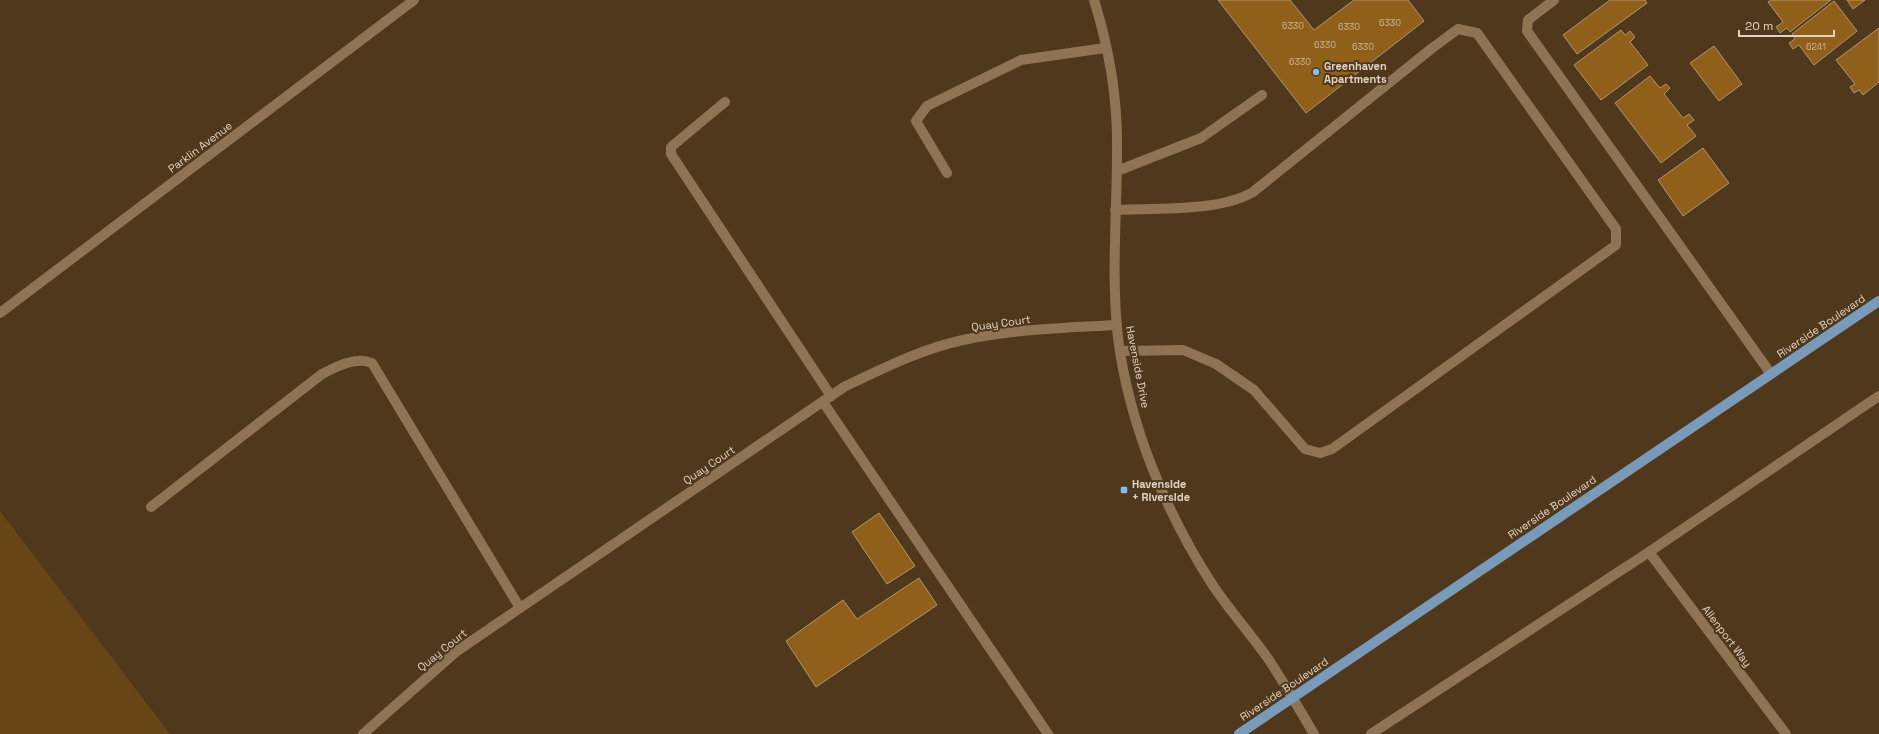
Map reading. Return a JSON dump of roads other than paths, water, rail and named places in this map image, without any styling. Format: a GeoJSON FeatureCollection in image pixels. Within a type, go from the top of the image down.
{"type":"FeatureCollection","features":[{"type":"Feature","properties":{"kind":"main road","name":"Riverside Boulevard"},"geometry":{"type":"LineString","coordinates":[[1239,734],[1879,301]]}},
{"type":"Feature","properties":{"kind":"street","name":"Parklin Avenue"},"geometry":{"type":"LineString","coordinates":[[0,313],[414,0]]}},
{"type":"Feature","properties":{"kind":"street","name":"Havenside Drive"},"geometry":{"type":"LineString","coordinates":[[1094,0],[1113,82],[1117,150],[1113,259],[1117,325],[1133,410],[1152,468],[1176,523],[1212,584],[1268,660],[1314,734]]}},
{"type":"Feature","properties":{"kind":"street"},"geometry":{"type":"LineString","coordinates":[[1554,0],[1528,20],[1527,31],[1771,374]]}},
{"type":"Feature","properties":{"kind":"street"},"geometry":{"type":"LineString","coordinates":[[1115,210],[1210,206],[1241,200],[1458,28],[1477,33],[1616,230],[1616,245],[1332,449],[1320,453],[1305,449],[1254,390],[1216,364],[1183,350],[1121,351]]}},
{"type":"Feature","properties":{"kind":"street"},"geometry":{"type":"LineString","coordinates":[[947,173],[916,121],[927,106],[1021,60],[1106,48]]}},
{"type":"Feature","properties":{"kind":"street"},"geometry":{"type":"LineString","coordinates":[[1117,171],[1201,138],[1262,95]]}},
{"type":"Feature","properties":{"kind":"street"},"geometry":{"type":"LineString","coordinates":[[725,102],[671,147],[671,154],[827,399],[1048,734]]}},
{"type":"Feature","properties":{"kind":"street","name":"Quay Court"},"geometry":{"type":"LineString","coordinates":[[363,734],[457,651],[844,387],[901,360],[961,340],[1016,331],[1117,325]]}},
{"type":"Feature","properties":{"kind":"street"},"geometry":{"type":"LineString","coordinates":[[151,506],[322,374],[348,363],[367,361],[372,363],[520,608]]}},
{"type":"Feature","properties":{"kind":"street"},"geometry":{"type":"LineString","coordinates":[[1371,734],[1649,552],[1879,396]]}},
{"type":"Feature","properties":{"kind":"street","name":"Allenport Way"},"geometry":{"type":"LineString","coordinates":[[1649,552],[1786,734]]}},
{"type":"Feature","properties":{"kind":"place","name":"Greenhaven Apartments"},"geometry":{"type":"Point","coordinates":[1316,72]}},
{"type":"Feature","properties":{"kind":"place","name":"Havenside + Riverside"},"geometry":{"type":"Point","coordinates":[1124,490]}}]}
